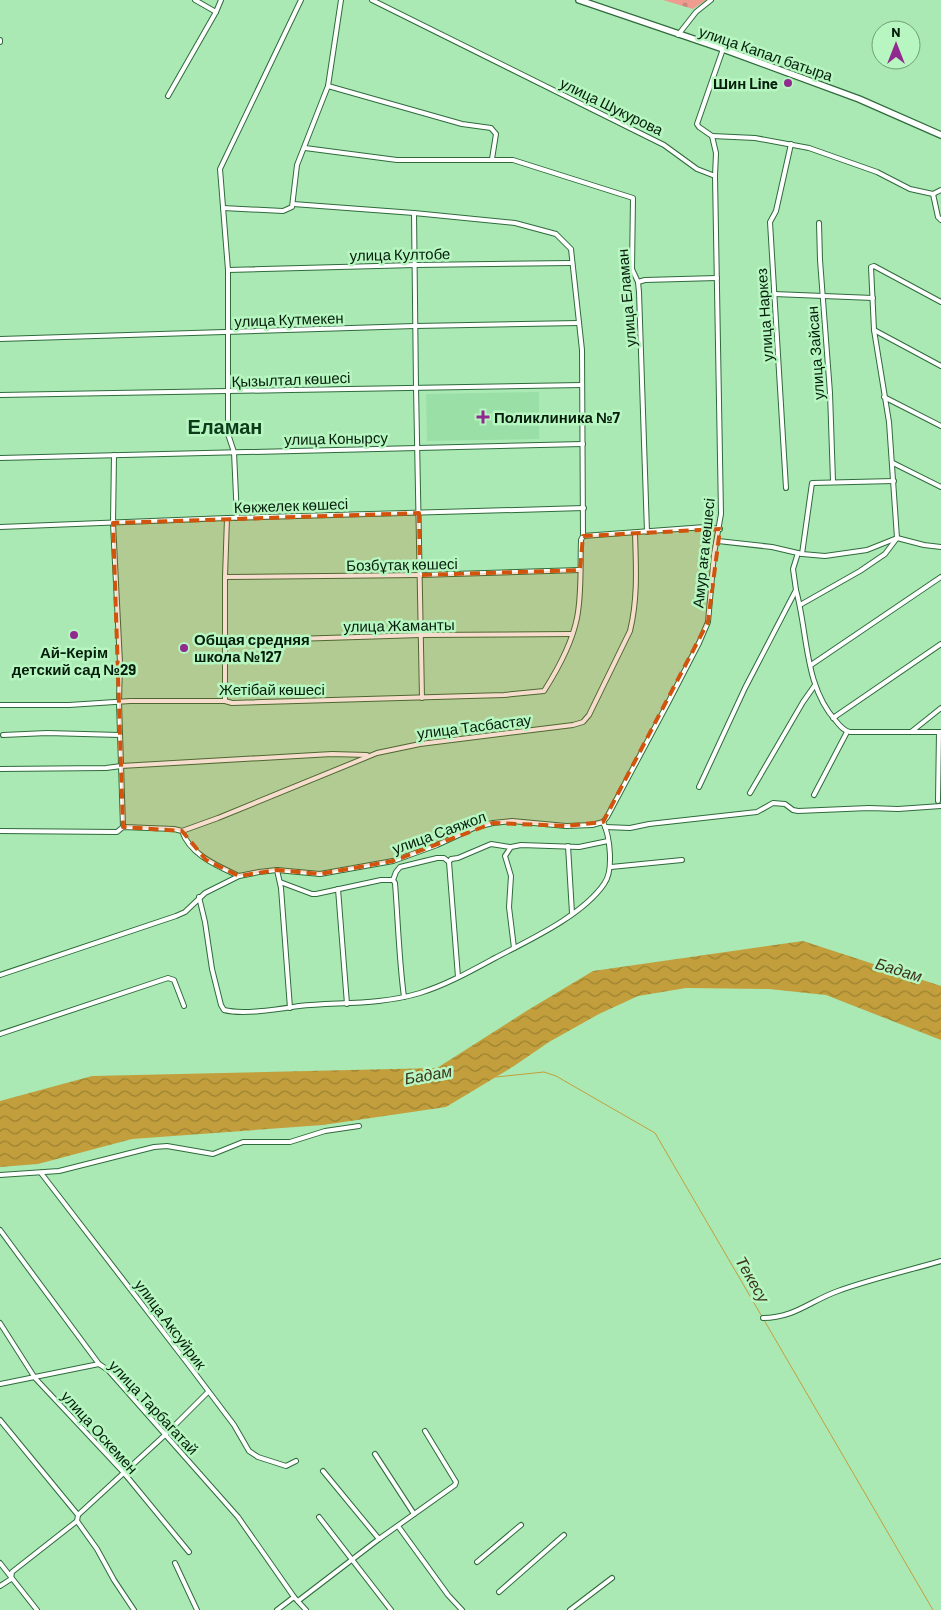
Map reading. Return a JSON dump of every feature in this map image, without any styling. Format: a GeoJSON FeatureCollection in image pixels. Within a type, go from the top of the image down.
{"type":"FeatureCollection","features":[{"type":"Feature","properties":{"kind":"main road","name":"улица Капал батыра"},"geometry":{"type":"LineString","coordinates":[[579,0],[859,99],[941,135]]}},
{"type":"Feature","properties":{"kind":"street"},"geometry":{"type":"LineString","coordinates":[[195,0],[216,12]]}},
{"type":"Feature","properties":{"kind":"street"},"geometry":{"type":"LineString","coordinates":[[168,96],[221,0]]}},
{"type":"Feature","properties":{"kind":"street"},"geometry":{"type":"LineString","coordinates":[[237,518],[234,452],[228,434],[228,270],[220,173],[221,165],[301,0]]}},
{"type":"Feature","properties":{"kind":"street"},"geometry":{"type":"LineString","coordinates":[[223,208],[283,211],[291,208],[297,165],[328,86],[341,0]]}},
{"type":"Feature","properties":{"kind":"street","name":"улица Шукурова"},"geometry":{"type":"LineString","coordinates":[[372,0],[664,145],[697,169],[714,176]]}},
{"type":"Feature","properties":{"kind":"street"},"geometry":{"type":"LineString","coordinates":[[678,35],[696,12],[711,0]]}},
{"type":"Feature","properties":{"kind":"street"},"geometry":{"type":"LineString","coordinates":[[723,50],[698,122],[699,127],[712,136],[756,138],[809,148],[877,172],[910,189],[933,194],[941,190]]}},
{"type":"Feature","properties":{"kind":"street"},"geometry":{"type":"LineString","coordinates":[[328,86],[462,124],[491,128],[496,134],[492,160]]}},
{"type":"Feature","properties":{"kind":"street"},"geometry":{"type":"LineString","coordinates":[[712,136],[716,153],[714,176]]}},
{"type":"Feature","properties":{"kind":"street","name":"улица Наркез"},"geometry":{"type":"LineString","coordinates":[[786,488],[770,222],[776,211],[791,144]]}},
{"type":"Feature","properties":{"kind":"street","name":"улица Еламан"},"geometry":{"type":"LineString","coordinates":[[305,148],[396,160],[513,160],[633,198],[632,268],[638,282],[641,326],[647,532]]}},
{"type":"Feature","properties":{"kind":"street","name":"Амур аға көшесі"},"geometry":{"type":"LineString","coordinates":[[603,822],[674,693],[708,622],[714,554],[718,541],[721,514],[714,176]]}},
{"type":"Feature","properties":{"kind":"street"},"geometry":{"type":"LineString","coordinates":[[933,194],[940,216]]}},
{"type":"Feature","properties":{"kind":"street"},"geometry":{"type":"LineString","coordinates":[[293,204],[515,223],[556,234],[571,249],[582,350],[584,508],[577,617],[572,634]]}},
{"type":"Feature","properties":{"kind":"street"},"geometry":{"type":"LineString","coordinates":[[414,213],[422,698]]}},
{"type":"Feature","properties":{"kind":"street","name":"улица Зайсан"},"geometry":{"type":"LineString","coordinates":[[819,223],[834,482]]}},
{"type":"Feature","properties":{"kind":"street","name":"улица Култобе"},"geometry":{"type":"LineString","coordinates":[[228,270],[572,263]]}},
{"type":"Feature","properties":{"kind":"street"},"geometry":{"type":"LineString","coordinates":[[800,605],[860,571],[885,554],[897,538],[893,463],[874,330],[872,266],[941,302]]}},
{"type":"Feature","properties":{"kind":"street"},"geometry":{"type":"LineString","coordinates":[[638,282],[645,280],[717,278]]}},
{"type":"Feature","properties":{"kind":"street"},"geometry":{"type":"LineString","coordinates":[[774,294],[873,298]]}},
{"type":"Feature","properties":{"kind":"street","name":"улица Кутмекен"},"geometry":{"type":"LineString","coordinates":[[0,339],[415,326],[579,323]]}},
{"type":"Feature","properties":{"kind":"street"},"geometry":{"type":"LineString","coordinates":[[874,330],[941,366]]}},
{"type":"Feature","properties":{"kind":"street","name":"Қызылтал көшесі"},"geometry":{"type":"LineString","coordinates":[[0,395],[582,385]]}},
{"type":"Feature","properties":{"kind":"street"},"geometry":{"type":"LineString","coordinates":[[884,397],[941,426]]}},
{"type":"Feature","properties":{"kind":"street","name":"улица Конырсу"},"geometry":{"type":"LineString","coordinates":[[0,458],[583,444]]}},
{"type":"Feature","properties":{"kind":"street"},"geometry":{"type":"LineString","coordinates":[[114,455],[114,523],[120,663],[119,702],[123,827]]}},
{"type":"Feature","properties":{"kind":"street"},"geometry":{"type":"LineString","coordinates":[[893,463],[941,487]]}},
{"type":"Feature","properties":{"kind":"street"},"geometry":{"type":"LineString","coordinates":[[894,481],[814,482],[811,484],[800,553],[793,569],[818,695],[833,718],[847,732],[940,732],[938,801]]}},
{"type":"Feature","properties":{"kind":"street","name":"Көкжелек көшесі"},"geometry":{"type":"LineString","coordinates":[[0,527],[227,518],[584,508]]}},
{"type":"Feature","properties":{"kind":"street"},"geometry":{"type":"LineString","coordinates":[[226,701],[225,577],[227,518]]}},
{"type":"Feature","properties":{"kind":"street"},"geometry":{"type":"LineString","coordinates":[[583,536],[705,527],[720,529]]}},
{"type":"Feature","properties":{"kind":"street","name":"улица Тасбастау"},"geometry":{"type":"LineString","coordinates":[[0,831],[117,832],[123,827],[182,831],[370,756],[420,744],[573,725],[583,722],[589,715],[630,631],[634,616],[636,586],[635,533]]}},
{"type":"Feature","properties":{"kind":"street"},"geometry":{"type":"LineString","coordinates":[[718,541],[772,547],[825,556],[868,550],[897,538],[941,546]]}},
{"type":"Feature","properties":{"kind":"street","name":"Бозбұтақ көшесі"},"geometry":{"type":"LineString","coordinates":[[225,577],[420,575],[580,570]]}},
{"type":"Feature","properties":{"kind":"street"},"geometry":{"type":"LineString","coordinates":[[811,666],[941,577]]}},
{"type":"Feature","properties":{"kind":"street"},"geometry":{"type":"LineString","coordinates":[[699,787],[745,688],[796,590]]}},
{"type":"Feature","properties":{"kind":"street","name":"улица Жаманты"},"geometry":{"type":"LineString","coordinates":[[226,641],[421,635],[572,634]]}},
{"type":"Feature","properties":{"kind":"street","name":"Жетібай көшесі"},"geometry":{"type":"LineString","coordinates":[[0,705],[226,701],[232,703],[504,695],[544,691],[572,634]]}},
{"type":"Feature","properties":{"kind":"street"},"geometry":{"type":"LineString","coordinates":[[833,718],[941,644]]}},
{"type":"Feature","properties":{"kind":"street"},"geometry":{"type":"LineString","coordinates":[[750,793],[815,684]]}},
{"type":"Feature","properties":{"kind":"street"},"geometry":{"type":"LineString","coordinates":[[911,732],[941,708]]}},
{"type":"Feature","properties":{"kind":"street"},"geometry":{"type":"LineString","coordinates":[[814,795],[847,732]]}},
{"type":"Feature","properties":{"kind":"street"},"geometry":{"type":"LineString","coordinates":[[3,735],[47,733],[120,735]]}},
{"type":"Feature","properties":{"kind":"street"},"geometry":{"type":"LineString","coordinates":[[0,769],[106,768],[332,754],[370,756]]}},
{"type":"Feature","properties":{"kind":"street"},"geometry":{"type":"LineString","coordinates":[[605,827],[635,828],[648,824],[757,812],[773,803],[785,804],[798,811],[941,806]]}},
{"type":"Feature","properties":{"kind":"street","name":"улица Саяжол"},"geometry":{"type":"LineString","coordinates":[[0,975],[176,916],[185,912],[199,897],[239,876],[277,870],[320,874],[393,861],[437,845],[476,827],[492,823],[512,821],[566,826],[592,825],[603,822]]}},
{"type":"Feature","properties":{"kind":"street"},"geometry":{"type":"LineString","coordinates":[[199,897],[206,922],[212,969],[224,1010],[347,1004],[404,997],[420,993],[458,977],[550,928],[586,904],[609,876],[608,841],[603,822]]}},
{"type":"Feature","properties":{"kind":"street"},"geometry":{"type":"LineString","coordinates":[[182,831],[183,836],[206,860],[239,876]]}},
{"type":"Feature","properties":{"kind":"street"},"geometry":{"type":"LineString","coordinates":[[449,862],[451,859],[458,858],[491,844],[510,847],[522,845],[578,847],[608,841]]}},
{"type":"Feature","properties":{"kind":"street"},"geometry":{"type":"LineString","coordinates":[[568,846],[572,914]]}},
{"type":"Feature","properties":{"kind":"street"},"geometry":{"type":"LineString","coordinates":[[510,847],[505,856],[510,876],[509,907],[514,948]]}},
{"type":"Feature","properties":{"kind":"street"},"geometry":{"type":"LineString","coordinates":[[404,997],[401,978],[399,918],[394,881],[396,872],[400,867],[437,858],[444,858],[449,862],[458,977]]}},
{"type":"Feature","properties":{"kind":"street"},"geometry":{"type":"LineString","coordinates":[[610,867],[682,860]]}},
{"type":"Feature","properties":{"kind":"street"},"geometry":{"type":"LineString","coordinates":[[277,870],[280,882],[290,1008]]}},
{"type":"Feature","properties":{"kind":"street"},"geometry":{"type":"LineString","coordinates":[[280,882],[312,894],[381,880],[394,881]]}},
{"type":"Feature","properties":{"kind":"street"},"geometry":{"type":"LineString","coordinates":[[338,889],[347,1004]]}},
{"type":"Feature","properties":{"kind":"street"},"geometry":{"type":"LineString","coordinates":[[0,1034],[171,978],[174,980],[184,1006]]}},
{"type":"Feature","properties":{"kind":"street"},"geometry":{"type":"LineString","coordinates":[[0,1175],[59,1170],[154,1147],[167,1146],[213,1154],[243,1142],[290,1142],[326,1131],[359,1126]]}},
{"type":"Feature","properties":{"kind":"street","name":"улица Аксуйрик"},"geometry":{"type":"LineString","coordinates":[[41,1173],[234,1425],[250,1451],[258,1457],[286,1466],[296,1461]]}},
{"type":"Feature","properties":{"kind":"street","name":"улица Тарбагатай"},"geometry":{"type":"LineString","coordinates":[[0,1230],[99,1364],[108,1370],[166,1434],[238,1518],[294,1597],[306,1610]]}},
{"type":"Feature","properties":{"kind":"street"},"geometry":{"type":"LineString","coordinates":[[763,1318],[776,1318],[792,1313],[837,1291],[941,1261]]}},
{"type":"Feature","properties":{"kind":"street","name":"улица Оскемен"},"geometry":{"type":"LineString","coordinates":[[0,1324],[35,1378],[124,1474],[189,1552]]}},
{"type":"Feature","properties":{"kind":"street"},"geometry":{"type":"LineString","coordinates":[[0,1384],[99,1364]]}},
{"type":"Feature","properties":{"kind":"street"},"geometry":{"type":"LineString","coordinates":[[0,1586],[11,1579],[12,1572],[77,1521],[78,1516],[208,1392]]}},
{"type":"Feature","properties":{"kind":"street"},"geometry":{"type":"LineString","coordinates":[[0,1420],[78,1516]]}},
{"type":"Feature","properties":{"kind":"street"},"geometry":{"type":"LineString","coordinates":[[298,1601],[379,1539],[455,1485],[456,1482],[425,1431]]}},
{"type":"Feature","properties":{"kind":"street"},"geometry":{"type":"LineString","coordinates":[[375,1454],[414,1514]]}},
{"type":"Feature","properties":{"kind":"street"},"geometry":{"type":"LineString","coordinates":[[323,1471],[379,1539]]}},
{"type":"Feature","properties":{"kind":"street"},"geometry":{"type":"LineString","coordinates":[[319,1517],[391,1610]]}},
{"type":"Feature","properties":{"kind":"street"},"geometry":{"type":"LineString","coordinates":[[77,1521],[97,1549],[114,1580],[134,1610]]}},
{"type":"Feature","properties":{"kind":"street"},"geometry":{"type":"LineString","coordinates":[[478,1562],[521,1525]]}},
{"type":"Feature","properties":{"kind":"street"},"geometry":{"type":"LineString","coordinates":[[398,1526],[448,1595],[462,1610]]}},
{"type":"Feature","properties":{"kind":"street"},"geometry":{"type":"LineString","coordinates":[[499,1592],[564,1535]]}},
{"type":"Feature","properties":{"kind":"street"},"geometry":{"type":"LineString","coordinates":[[0,1563],[37,1610]]}},
{"type":"Feature","properties":{"kind":"street"},"geometry":{"type":"LineString","coordinates":[[175,1563],[197,1610]]}},
{"type":"Feature","properties":{"kind":"street"},"geometry":{"type":"LineString","coordinates":[[570,1610],[612,1578]]}},
{"type":"Feature","properties":{"kind":"street"},"geometry":{"type":"LineString","coordinates":[[277,1610],[294,1597]]}},
{"type":"Feature","properties":{"kind":"highlighted area"},"geometry":{"type":"Polygon","coordinates":[[[419,513],[420,575],[580,570],[583,536],[720,529],[708,622],[603,822],[566,826],[493,823],[393,861],[320,874],[277,870],[239,876],[206,860],[182,831],[123,827],[121,822],[113,523],[419,513]]]}},
{"type":"Feature","properties":{"kind":"shaded area","name":"Поликлиника №7"},"geometry":{"type":"Polygon","coordinates":[[[539,392],[539,439],[427,441],[426,394],[539,392]]]}},
{"type":"Feature","properties":{"kind":"green space"},"geometry":{"type":"Polygon","coordinates":[[[663,0],[706,0],[693,9],[663,0]]]}},
{"type":"Feature","properties":{"kind":"water","name":"Бадам"},"geometry":{"type":"Polygon","coordinates":[[[803,941],[941,986],[941,1040],[826,995],[769,989],[686,988],[638,996],[599,1014],[549,1042],[514,1066],[446,1107],[323,1125],[132,1139],[38,1164],[0,1167],[0,1101],[92,1076],[437,1068],[593,971],[803,941]]]}},
{"type":"Feature","properties":{"kind":"waterway","name":"Текесу"},"geometry":{"type":"LineString","coordinates":[[496,1077],[544,1072],[556,1076],[655,1133],[933,1610]]}},
{"type":"Feature","properties":{"kind":"place","name":"Шин Line"},"geometry":{"type":"Point","coordinates":[788,83]}},
{"type":"Feature","properties":{"kind":"place","name":"Поликлиника №7"},"geometry":{"type":"Point","coordinates":[483,417]}},
{"type":"Feature","properties":{"kind":"place","name":"Ай-Керім детский сад №29"},"geometry":{"type":"Point","coordinates":[74,635]}},
{"type":"Feature","properties":{"kind":"place","name":"Общая средняя школа №127"},"geometry":{"type":"Point","coordinates":[184,648]}},
{"type":"Feature","properties":{"kind":"district","name":"Еламан"},"geometry":{"type":"Point","coordinates":[225,426]}}]}
